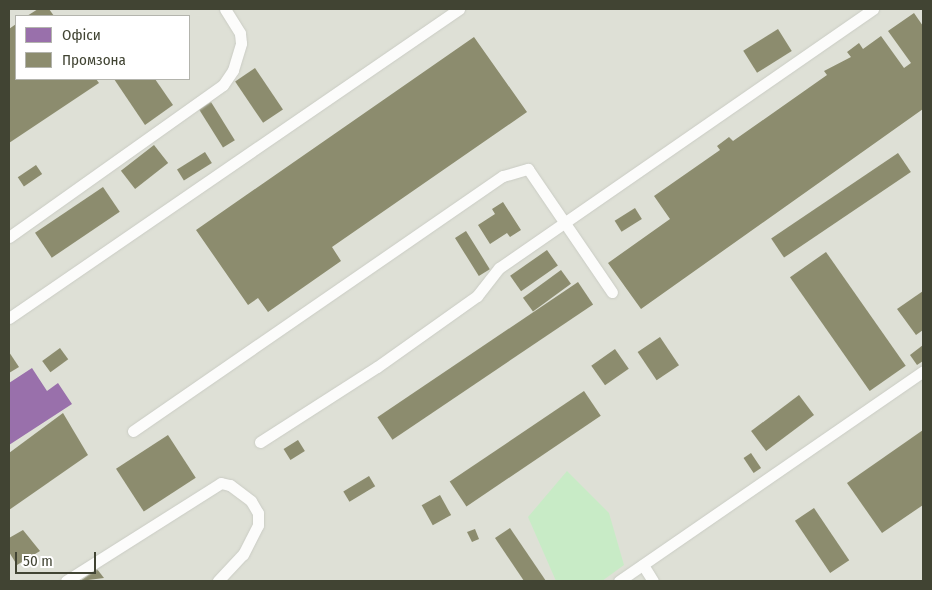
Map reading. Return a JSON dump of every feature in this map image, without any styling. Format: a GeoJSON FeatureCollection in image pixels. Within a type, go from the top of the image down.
{"type":"FeatureCollection","features":[{"type":"Feature","properties":{"kind":"lane"},"geometry":{"type":"LineString","coordinates":[[9,236],[223,85],[236,65],[241,43],[240,33],[225,9]]}},
{"type":"Feature","properties":{"kind":"lane"},"geometry":{"type":"LineString","coordinates":[[9,318],[459,9]]}},
{"type":"Feature","properties":{"kind":"lane"},"geometry":{"type":"LineString","coordinates":[[260,442],[377,367],[477,296],[499,268],[873,9]]}},
{"type":"Feature","properties":{"kind":"lane"},"geometry":{"type":"LineString","coordinates":[[133,431],[503,176],[528,169],[612,292]]}},
{"type":"Feature","properties":{"kind":"lane"},"geometry":{"type":"LineString","coordinates":[[618,581],[923,371]]}},
{"type":"Feature","properties":{"kind":"lane"},"geometry":{"type":"LineString","coordinates":[[66,581],[221,484],[230,485],[252,501],[258,513],[258,525],[243,554],[218,581]]}},
{"type":"Feature","properties":{"kind":"lane"},"geometry":{"type":"LineString","coordinates":[[643,565],[653,581]]}},
{"type":"Feature","properties":{"kind":"shaded area"},"geometry":{"type":"Polygon","coordinates":[[[9,9],[923,9],[923,581],[9,581],[9,9]]]}},
{"type":"Feature","properties":{"kind":"green space"},"geometry":{"type":"Polygon","coordinates":[[[567,471],[609,513],[624,565],[602,581],[556,581],[528,517],[567,471]]]}},
{"type":"Feature","properties":{"kind":"building: Офіси"},"geometry":{"type":"Polygon","coordinates":[[[32,368],[47,391],[58,383],[72,404],[9,445],[9,383],[32,368]]]}},
{"type":"Feature","properties":{"kind":"building: Промзона"},"geometry":{"type":"Polygon","coordinates":[[[38,9],[49,9],[53,15],[29,15],[38,9]]]}},
{"type":"Feature","properties":{"kind":"building: Промзона"},"geometry":{"type":"Polygon","coordinates":[[[914,13],[923,26],[923,109],[641,309],[608,263],[670,219],[654,196],[720,150],[717,146],[729,137],[733,141],[827,75],[824,71],[851,57],[847,52],[859,43],[863,49],[881,36],[904,68],[911,63],[888,31],[914,13]]]}},
{"type":"Feature","properties":{"kind":"building: Промзона"},"geometry":{"type":"Polygon","coordinates":[[[15,25],[15,80],[97,80],[99,83],[9,143],[9,29],[15,25]]]}},
{"type":"Feature","properties":{"kind":"building: Промзона"},"geometry":{"type":"Polygon","coordinates":[[[778,29],[792,51],[757,73],[743,51],[778,29]]]}},
{"type":"Feature","properties":{"kind":"building: Промзона"},"geometry":{"type":"Polygon","coordinates":[[[474,37],[527,112],[332,247],[341,261],[268,312],[258,298],[248,305],[196,230],[474,37]]]}},
{"type":"Feature","properties":{"kind":"building: Промзона"},"geometry":{"type":"Polygon","coordinates":[[[255,68],[283,109],[263,123],[235,81],[255,68]]]}},
{"type":"Feature","properties":{"kind":"building: Промзона"},"geometry":{"type":"Polygon","coordinates":[[[115,80],[156,80],[173,105],[145,125],[115,80]]]}},
{"type":"Feature","properties":{"kind":"building: Промзона"},"geometry":{"type":"Polygon","coordinates":[[[211,102],[235,140],[223,148],[199,109],[211,102]]]}},
{"type":"Feature","properties":{"kind":"building: Промзона"},"geometry":{"type":"Polygon","coordinates":[[[154,145],[168,163],[135,189],[121,171],[154,145]]]}},
{"type":"Feature","properties":{"kind":"building: Промзона"},"geometry":{"type":"Polygon","coordinates":[[[205,152],[212,163],[184,181],[177,169],[205,152]]]}},
{"type":"Feature","properties":{"kind":"building: Промзона"},"geometry":{"type":"Polygon","coordinates":[[[898,153],[911,172],[784,258],[771,239],[898,153]]]}},
{"type":"Feature","properties":{"kind":"building: Промзона"},"geometry":{"type":"Polygon","coordinates":[[[36,165],[42,174],[24,186],[18,177],[36,165]]]}},
{"type":"Feature","properties":{"kind":"building: Промзона"},"geometry":{"type":"Polygon","coordinates":[[[103,187],[120,212],[52,258],[35,233],[103,187]]]}},
{"type":"Feature","properties":{"kind":"building: Промзона"},"geometry":{"type":"Polygon","coordinates":[[[503,202],[521,230],[510,237],[507,233],[490,244],[478,225],[495,214],[492,209],[503,202]]]}},
{"type":"Feature","properties":{"kind":"building: Промзона"},"geometry":{"type":"Polygon","coordinates":[[[635,208],[642,219],[622,232],[615,221],[635,208]]]}},
{"type":"Feature","properties":{"kind":"building: Промзона"},"geometry":{"type":"Polygon","coordinates":[[[466,231],[490,269],[479,276],[455,238],[466,231]]]}},
{"type":"Feature","properties":{"kind":"building: Промзона"},"geometry":{"type":"Polygon","coordinates":[[[547,250],[558,266],[521,291],[510,276],[547,250]]]}},
{"type":"Feature","properties":{"kind":"building: Промзона"},"geometry":{"type":"Polygon","coordinates":[[[826,252],[906,366],[870,391],[790,277],[826,252]]]}},
{"type":"Feature","properties":{"kind":"building: Промзона"},"geometry":{"type":"Polygon","coordinates":[[[561,270],[571,284],[533,311],[523,298],[561,270]]]}},
{"type":"Feature","properties":{"kind":"building: Промзона"},"geometry":{"type":"Polygon","coordinates":[[[578,282],[593,304],[392,440],[377,417],[578,282]]]}},
{"type":"Feature","properties":{"kind":"building: Промзона"},"geometry":{"type":"Polygon","coordinates":[[[923,291],[923,330],[916,335],[897,309],[923,291]]]}},
{"type":"Feature","properties":{"kind":"building: Промзона"},"geometry":{"type":"Polygon","coordinates":[[[660,337],[679,365],[657,380],[638,352],[660,337]]]}},
{"type":"Feature","properties":{"kind":"building: Промзона"},"geometry":{"type":"Polygon","coordinates":[[[923,345],[923,361],[917,365],[910,355],[923,345]]]}},
{"type":"Feature","properties":{"kind":"building: Промзона"},"geometry":{"type":"Polygon","coordinates":[[[60,348],[68,359],[50,372],[42,361],[60,348]]]}},
{"type":"Feature","properties":{"kind":"building: Промзона"},"geometry":{"type":"Polygon","coordinates":[[[615,349],[629,369],[605,385],[591,366],[615,349]]]}},
{"type":"Feature","properties":{"kind":"building: Промзона"},"geometry":{"type":"Polygon","coordinates":[[[9,352],[19,367],[9,373],[9,352]]]}},
{"type":"Feature","properties":{"kind":"building: Промзона"},"geometry":{"type":"Polygon","coordinates":[[[584,391],[601,416],[466,506],[450,482],[584,391]]]}},
{"type":"Feature","properties":{"kind":"building: Промзона"},"geometry":{"type":"Polygon","coordinates":[[[799,395],[814,415],[766,451],[751,431],[799,395]]]}},
{"type":"Feature","properties":{"kind":"building: Промзона"},"geometry":{"type":"Polygon","coordinates":[[[63,413],[88,455],[9,510],[9,453],[63,413]]]}},
{"type":"Feature","properties":{"kind":"building: Промзона"},"geometry":{"type":"Polygon","coordinates":[[[923,430],[923,505],[882,533],[847,483],[923,430]]]}},
{"type":"Feature","properties":{"kind":"building: Промзона"},"geometry":{"type":"Polygon","coordinates":[[[168,435],[196,478],[144,512],[116,469],[168,435]]]}},
{"type":"Feature","properties":{"kind":"building: Промзона"},"geometry":{"type":"Polygon","coordinates":[[[298,440],[305,451],[290,460],[284,449],[298,440]]]}},
{"type":"Feature","properties":{"kind":"building: Промзона"},"geometry":{"type":"Polygon","coordinates":[[[751,453],[761,468],[754,473],[744,458],[751,453]]]}},
{"type":"Feature","properties":{"kind":"building: Промзона"},"geometry":{"type":"Polygon","coordinates":[[[369,476],[375,486],[349,502],[343,491],[369,476]]]}},
{"type":"Feature","properties":{"kind":"building: Промзона"},"geometry":{"type":"Polygon","coordinates":[[[440,495],[451,515],[433,525],[422,505],[440,495]]]}},
{"type":"Feature","properties":{"kind":"building: Промзона"},"geometry":{"type":"Polygon","coordinates":[[[814,508],[849,560],[830,573],[795,521],[814,508]]]}},
{"type":"Feature","properties":{"kind":"building: Промзона"},"geometry":{"type":"Polygon","coordinates":[[[510,528],[546,581],[524,581],[495,538],[510,528]]]}},
{"type":"Feature","properties":{"kind":"building: Промзона"},"geometry":{"type":"Polygon","coordinates":[[[475,529],[479,539],[472,542],[467,532],[475,529]]]}},
{"type":"Feature","properties":{"kind":"building: Промзона"},"geometry":{"type":"Polygon","coordinates":[[[23,530],[40,551],[17,565],[9,552],[9,538],[23,530]]]}},
{"type":"Feature","properties":{"kind":"building: Промзона"},"geometry":{"type":"Polygon","coordinates":[[[97,569],[104,578],[80,581],[97,569]]]}}]}
